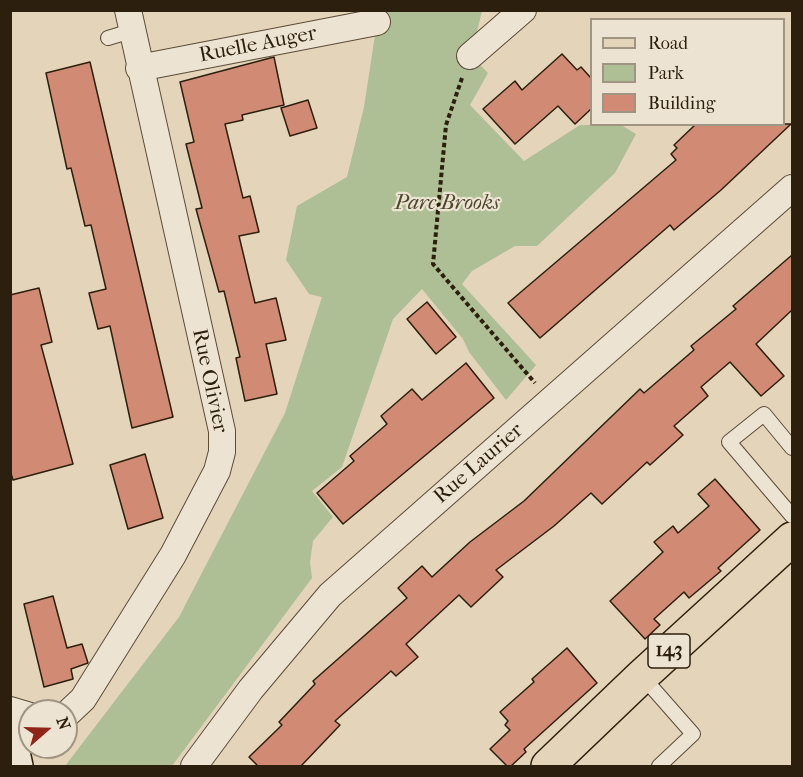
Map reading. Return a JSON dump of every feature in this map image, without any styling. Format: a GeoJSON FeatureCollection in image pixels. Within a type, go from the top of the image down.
{"type":"FeatureCollection","features":[{"type":"Feature","properties":{"kind":"main road","name":"143"},"geometry":{"type":"LineString","coordinates":[[548,766],[642,676],[792,539]]}},
{"type":"Feature","properties":{"kind":"main road"},"geometry":{"type":"LineString","coordinates":[[10,739],[16,766]]}},
{"type":"Feature","properties":{"kind":"street"},"geometry":{"type":"LineString","coordinates":[[471,56],[523,10]]}},
{"type":"Feature","properties":{"kind":"street","name":"Ruelle Auger"},"geometry":{"type":"LineString","coordinates":[[140,68],[377,22]]}},
{"type":"Feature","properties":{"kind":"street","name":"Rue Olivier"},"geometry":{"type":"LineString","coordinates":[[78,703],[173,555],[217,471],[222,452],[222,430],[140,68],[123,27]]}},
{"type":"Feature","properties":{"kind":"street","name":"Rue Laurier"},"geometry":{"type":"LineString","coordinates":[[194,766],[251,688],[330,595],[792,188]]}},
{"type":"Feature","properties":{"kind":"lane"},"geometry":{"type":"LineString","coordinates":[[792,448],[764,414],[729,442],[792,516]]}},
{"type":"Feature","properties":{"kind":"lane"},"geometry":{"type":"LineString","coordinates":[[642,676],[693,734],[658,766]]}},
{"type":"Feature","properties":{"kind":"path"},"geometry":{"type":"LineString","coordinates":[[471,56],[446,125],[433,264],[551,402]]}},
{"type":"Feature","properties":{"kind":"green space","name":"Parc Brooks"},"geometry":{"type":"Polygon","coordinates":[[[371,11],[482,11],[471,56],[488,73],[470,105],[524,161],[580,125],[623,126],[636,134],[615,173],[537,246],[515,246],[472,271],[462,284],[536,365],[506,400],[469,352],[463,339],[422,289],[393,319],[342,467],[312,491],[333,517],[313,541],[310,562],[312,578],[172,766],[65,766],[70,759],[78,759],[78,749],[179,617],[285,413],[322,297],[309,294],[286,260],[297,206],[347,177],[364,107],[377,22],[371,11]]]}},
{"type":"Feature","properties":{"kind":"building"},"geometry":{"type":"Polygon","coordinates":[[[562,54],[577,70],[581,67],[590,77],[590,110],[575,124],[558,106],[515,144],[483,109],[515,81],[522,90],[562,54]]]}},
{"type":"Feature","properties":{"kind":"building"},"geometry":{"type":"Polygon","coordinates":[[[274,57],[284,105],[242,115],[243,120],[225,124],[243,198],[250,196],[259,232],[239,236],[255,303],[276,298],[286,340],[266,344],[277,394],[245,401],[236,358],[240,357],[224,291],[219,292],[196,209],[202,208],[186,144],[194,142],[180,82],[274,57]]]}},
{"type":"Feature","properties":{"kind":"building"},"geometry":{"type":"Polygon","coordinates":[[[90,62],[173,417],[132,428],[110,326],[98,329],[89,293],[106,289],[91,225],[85,226],[71,168],[67,169],[46,73],[90,62]]]}},
{"type":"Feature","properties":{"kind":"building"},"geometry":{"type":"Polygon","coordinates":[[[308,100],[317,128],[290,136],[281,108],[308,100]]]}},
{"type":"Feature","properties":{"kind":"building"},"geometry":{"type":"Polygon","coordinates":[[[785,124],[791,124],[721,190],[674,230],[670,225],[540,338],[508,303],[676,160],[671,154],[677,148],[674,145],[694,126],[785,126],[785,124]]]}},
{"type":"Feature","properties":{"kind":"building"},"geometry":{"type":"Polygon","coordinates":[[[792,255],[792,310],[756,344],[784,376],[761,396],[730,362],[701,387],[708,396],[674,426],[683,435],[650,465],[647,462],[602,504],[591,493],[554,526],[496,570],[503,577],[471,607],[459,595],[406,644],[418,657],[396,676],[391,671],[335,721],[340,725],[301,766],[258,766],[249,757],[282,725],[279,722],[315,684],[313,681],[407,598],[398,588],[422,566],[432,577],[470,542],[524,501],[640,389],[644,393],[694,350],[691,346],[736,309],[733,306],[792,255]]]}},
{"type":"Feature","properties":{"kind":"building"},"geometry":{"type":"Polygon","coordinates":[[[39,288],[52,342],[41,345],[73,464],[13,480],[10,470],[10,295],[39,288]]]}},
{"type":"Feature","properties":{"kind":"building"},"geometry":{"type":"Polygon","coordinates":[[[427,302],[456,337],[436,354],[407,319],[427,302]]]}},
{"type":"Feature","properties":{"kind":"building"},"geometry":{"type":"Polygon","coordinates":[[[466,363],[494,398],[343,524],[317,493],[354,461],[350,456],[387,424],[381,416],[412,389],[422,400],[466,363]]]}},
{"type":"Feature","properties":{"kind":"building"},"geometry":{"type":"Polygon","coordinates":[[[145,454],[163,518],[128,529],[110,465],[145,454]]]}},
{"type":"Feature","properties":{"kind":"building"},"geometry":{"type":"Polygon","coordinates":[[[715,479],[760,530],[718,568],[721,571],[689,598],[684,592],[654,619],[660,625],[645,639],[610,601],[663,552],[654,542],[673,526],[678,533],[709,506],[698,494],[715,479]]]}},
{"type":"Feature","properties":{"kind":"building"},"geometry":{"type":"Polygon","coordinates":[[[53,596],[67,648],[82,644],[88,663],[71,669],[73,679],[44,687],[24,604],[53,596]]]}},
{"type":"Feature","properties":{"kind":"building"},"geometry":{"type":"Polygon","coordinates":[[[567,648],[597,683],[524,749],[526,752],[511,766],[507,766],[490,749],[510,730],[505,725],[508,721],[500,712],[567,648]]]}}]}
